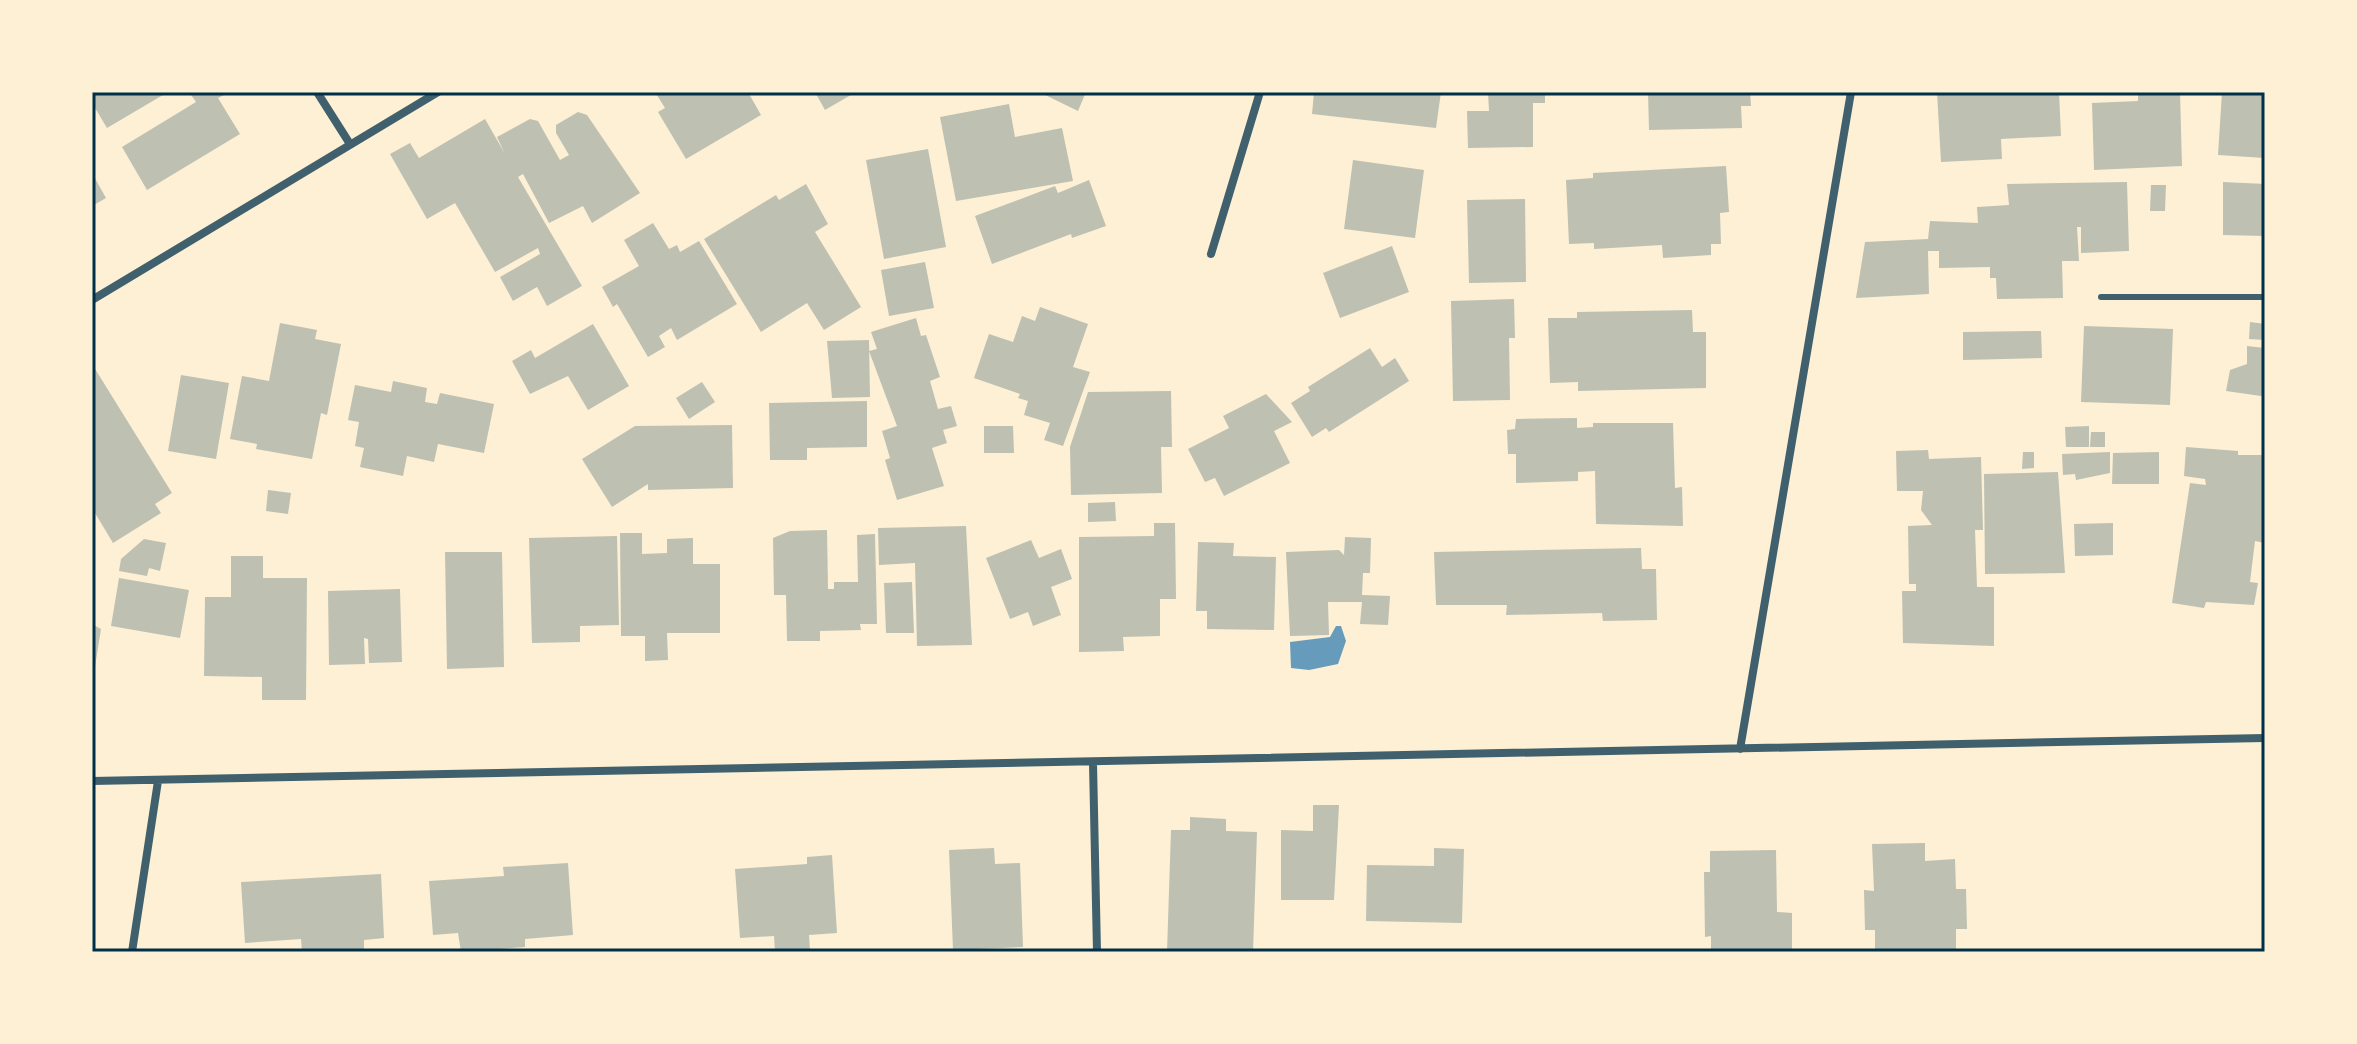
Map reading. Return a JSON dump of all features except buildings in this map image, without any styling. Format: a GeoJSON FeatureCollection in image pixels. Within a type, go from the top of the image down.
{"type":"FeatureCollection","features":[{"type":"Feature","properties":{"kind":"street"},"geometry":{"type":"LineString","coordinates":[[317,92],[350,144]]}},
{"type":"Feature","properties":{"kind":"street"},"geometry":{"type":"LineString","coordinates":[[92,300],[438,92]]}},
{"type":"Feature","properties":{"kind":"street"},"geometry":{"type":"LineString","coordinates":[[1211,254],[1260,92]]}},
{"type":"Feature","properties":{"kind":"street"},"geometry":{"type":"LineString","coordinates":[[1740,749],[1851,92]]}},
{"type":"Feature","properties":{"kind":"street"},"geometry":{"type":"LineString","coordinates":[[92,781],[2265,738]]}},
{"type":"Feature","properties":{"kind":"street"},"geometry":{"type":"LineString","coordinates":[[1093,763],[1097,952]]}},
{"type":"Feature","properties":{"kind":"street"},"geometry":{"type":"LineString","coordinates":[[132,952],[158,781]]}},
{"type":"Feature","properties":{"kind":"lane"},"geometry":{"type":"LineString","coordinates":[[2101,297],[2265,297]]}},
{"type":"Feature","properties":{"kind":"water"},"geometry":{"type":"Polygon","coordinates":[[[1336,626],[1341,626],[1346,641],[1338,664],[1309,670],[1291,668],[1290,642],[1330,637],[1336,626]]]}}]}
